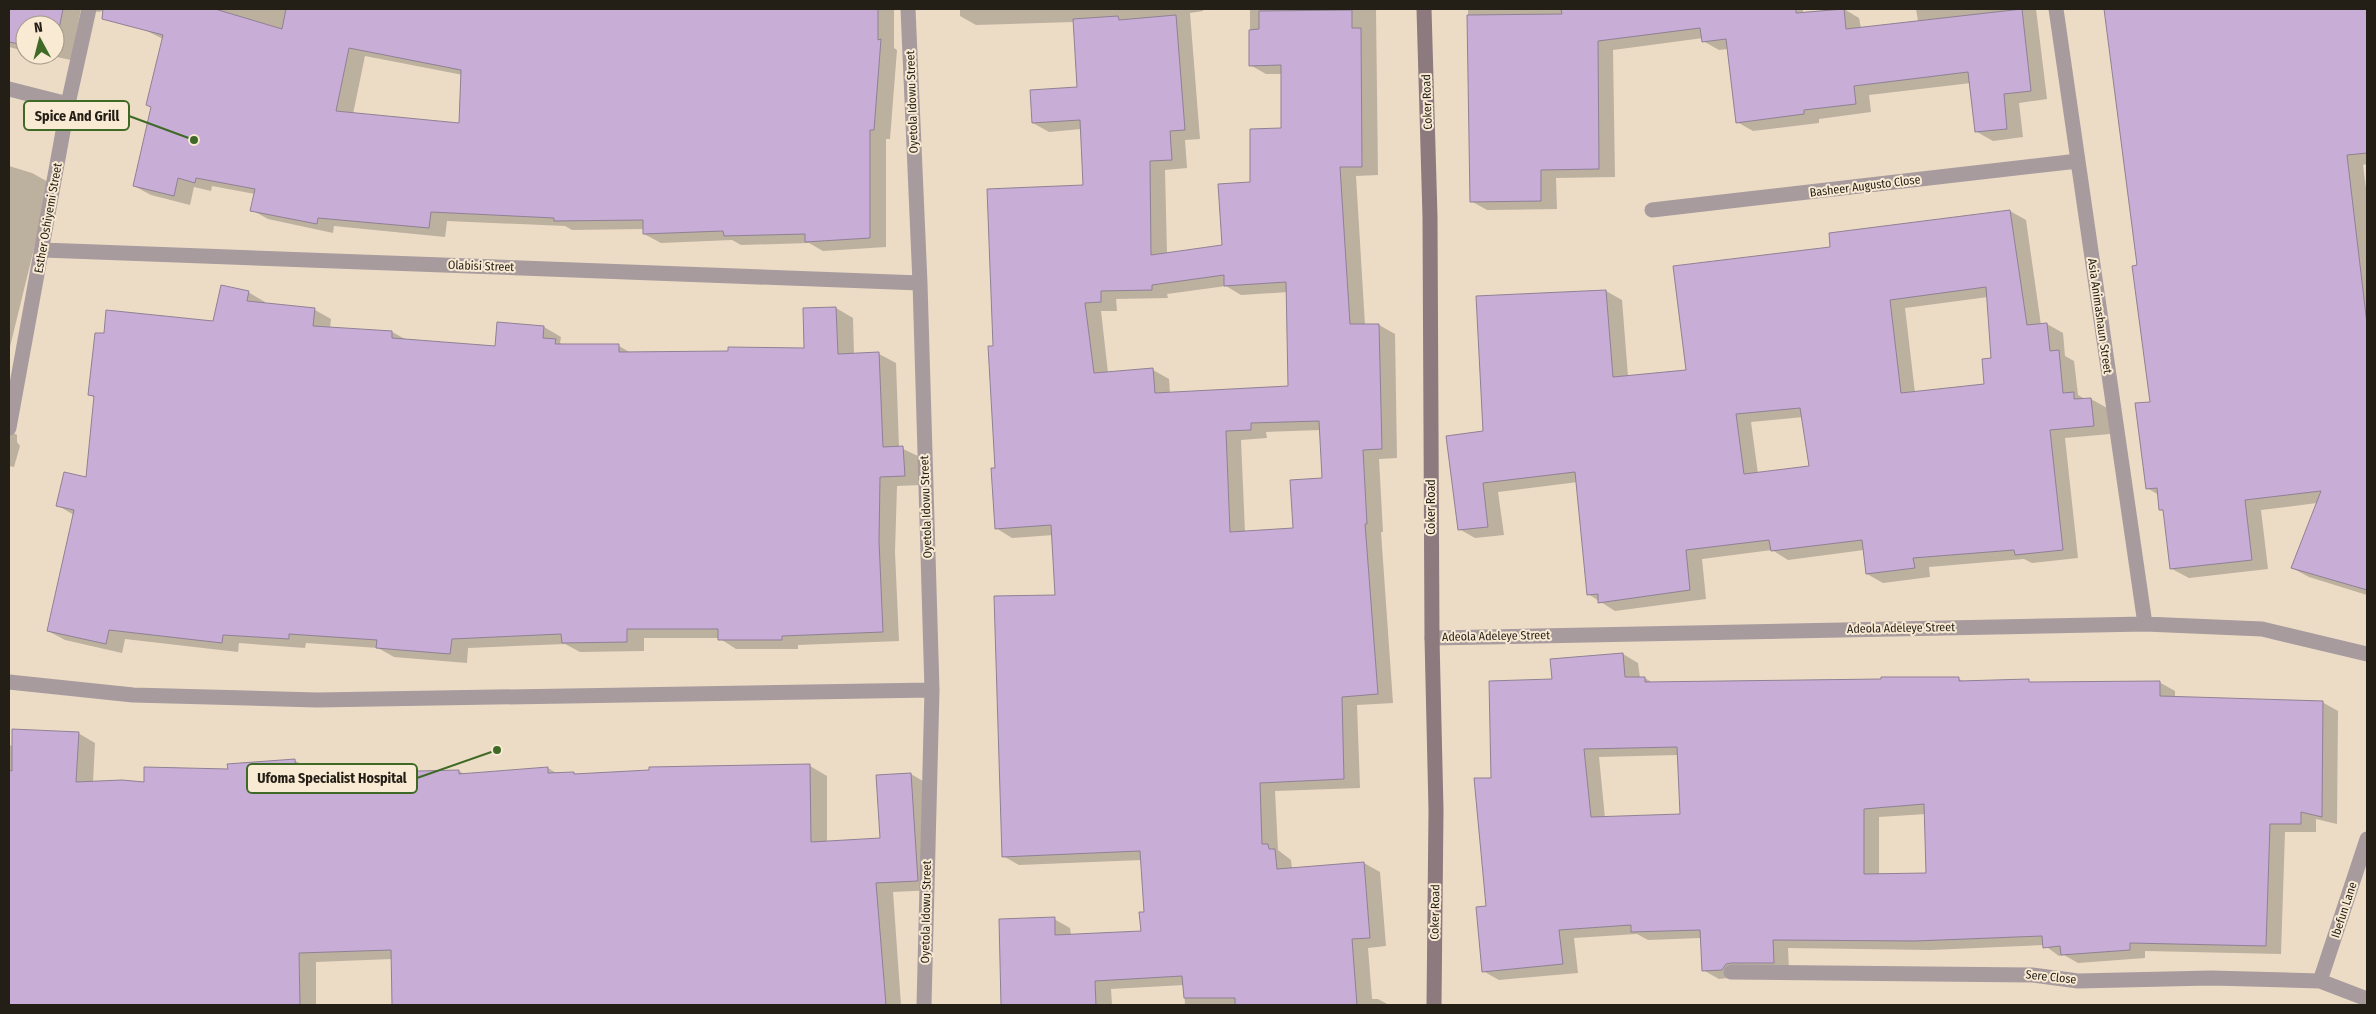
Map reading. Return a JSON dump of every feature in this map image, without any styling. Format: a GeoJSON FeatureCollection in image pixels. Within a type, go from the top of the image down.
{"type":"FeatureCollection","features":[{"type":"Feature","properties":{"kind":"main road","name":"Coker Road"},"geometry":{"type":"LineString","coordinates":[[1424,9],[1430,217],[1432,638],[1436,810],[1434,1005]]}},
{"type":"Feature","properties":{"kind":"street","name":"Esther Oshiyemi Street"},"geometry":{"type":"LineString","coordinates":[[9,428],[43,250],[68,104],[89,9]]}},
{"type":"Feature","properties":{"kind":"street","name":"Oyetola Idowu Street"},"geometry":{"type":"LineString","coordinates":[[908,9],[920,283],[932,690],[924,1005]]}},
{"type":"Feature","properties":{"kind":"street","name":"Asia Animashaun Street"},"geometry":{"type":"LineString","coordinates":[[2056,9],[2145,624]]}},
{"type":"Feature","properties":{"kind":"street"},"geometry":{"type":"LineString","coordinates":[[9,89],[68,104]]}},
{"type":"Feature","properties":{"kind":"street","name":"Basheer Augusto Close"},"geometry":{"type":"LineString","coordinates":[[1652,210],[2078,161]]}},
{"type":"Feature","properties":{"kind":"street","name":"Olabisi Street"},"geometry":{"type":"LineString","coordinates":[[43,250],[920,283]]}},
{"type":"Feature","properties":{"kind":"street","name":"Adeola Adeleye Street"},"geometry":{"type":"LineString","coordinates":[[1432,638],[2145,624],[2262,629],[2367,654]]}},
{"type":"Feature","properties":{"kind":"street"},"geometry":{"type":"LineString","coordinates":[[9,682],[133,695],[317,700],[932,690]]}},
{"type":"Feature","properties":{"kind":"street","name":"Ibefun Lane"},"geometry":{"type":"LineString","coordinates":[[2320,981],[2367,839]]}},
{"type":"Feature","properties":{"kind":"street","name":"Sere Close"},"geometry":{"type":"LineString","coordinates":[[1731,972],[2014,974],[2078,981],[2211,978],[2320,981],[2367,999]]}},
{"type":"Feature","properties":{"kind":"building"},"geometry":{"type":"Polygon","coordinates":[[[9,9],[63,9],[62,15],[15,15],[15,43],[9,42],[9,9]]]}},
{"type":"Feature","properties":{"kind":"building"},"geometry":{"type":"Polygon","coordinates":[[[103,9],[215,9],[282,29],[286,9],[878,9],[878,40],[881,39],[874,130],[870,130],[870,238],[805,242],[805,234],[724,236],[723,231],[643,234],[643,220],[554,221],[554,218],[431,212],[429,228],[318,218],[317,224],[250,211],[255,189],[196,178],[195,183],[178,178],[174,196],[133,186],[151,107],[146,105],[163,35],[102,19],[103,9]],[[349,48],[336,111],[459,123],[461,70],[349,48]]]}},
{"type":"Feature","properties":{"kind":"building"},"geometry":{"type":"Polygon","coordinates":[[[1561,9],[1796,9],[1796,13],[1844,9],[1846,29],[2022,9],[2031,91],[2004,94],[2007,129],[1975,132],[1968,72],[1854,86],[1856,104],[1804,110],[1804,114],[1736,123],[1726,39],[1702,42],[1700,28],[1598,41],[1599,169],[1541,170],[1541,201],[1470,202],[1467,15],[1562,14],[1561,9]]]}},
{"type":"Feature","properties":{"kind":"building"},"geometry":{"type":"Polygon","coordinates":[[[2104,9],[2367,9],[2367,153],[2347,155],[2367,324],[2367,590],[2291,568],[2321,491],[2245,500],[2252,560],[2170,569],[2163,510],[2159,510],[2157,488],[2146,489],[2135,403],[2150,402],[2132,266],[2137,265],[2104,9]]]}},
{"type":"Feature","properties":{"kind":"building"},"geometry":{"type":"Polygon","coordinates":[[[1352,10],[1352,28],[1361,28],[1362,167],[1340,167],[1350,324],[1379,324],[1382,449],[1363,450],[1367,524],[1365,524],[1378,694],[1342,697],[1344,779],[1260,783],[1262,844],[1268,844],[1269,849],[1275,849],[1277,869],[1364,862],[1370,938],[1352,939],[1357,1005],[1235,1005],[1235,998],[1184,998],[1182,976],[1095,981],[1096,1005],[1001,1005],[999,919],[1055,917],[1055,935],[1141,931],[1139,912],[1144,912],[1140,851],[1002,857],[994,596],[1055,595],[1051,525],[995,529],[991,468],[995,468],[988,346],[993,346],[987,189],[1083,185],[1080,120],[1032,123],[1030,90],[1077,87],[1073,19],[1118,16],[1119,20],[1176,15],[1185,130],[1170,131],[1172,160],[1150,161],[1151,255],[1222,245],[1218,184],[1250,182],[1250,129],[1281,128],[1281,65],[1249,66],[1249,30],[1259,29],[1259,11],[1352,10]],[[1224,275],[1152,285],[1152,290],[1101,291],[1101,302],[1085,303],[1094,373],[1153,368],[1155,393],[1288,386],[1286,282],[1224,286],[1224,275]],[[1319,421],[1251,423],[1251,430],[1226,431],[1230,532],[1293,528],[1290,480],[1322,478],[1319,421]]]}},
{"type":"Feature","properties":{"kind":"building"},"geometry":{"type":"Polygon","coordinates":[[[2010,210],[2027,325],[2047,323],[2050,351],[2059,350],[2063,393],[2074,392],[2074,399],[2091,398],[2094,426],[2050,430],[2063,550],[2015,555],[2014,550],[1913,558],[1915,568],[1866,574],[1862,540],[1771,551],[1769,540],[1686,550],[1690,590],[1598,603],[1598,594],[1587,595],[1575,472],[1483,483],[1488,527],[1458,530],[1446,436],[1483,431],[1476,296],[1606,290],[1613,377],[1686,370],[1673,266],[1830,247],[1829,233],[2010,210]],[[1986,287],[1890,300],[1901,393],[1984,384],[1982,359],[1991,358],[1986,287]],[[1800,408],[1736,414],[1744,474],[1809,466],[1800,408]]]}},
{"type":"Feature","properties":{"kind":"building"},"geometry":{"type":"Polygon","coordinates":[[[221,285],[249,291],[247,301],[315,308],[313,326],[392,331],[392,338],[495,346],[497,322],[544,326],[543,338],[556,339],[555,344],[619,344],[619,352],[728,351],[728,347],[804,348],[803,308],[836,307],[838,354],[879,352],[883,447],[903,446],[905,476],[880,477],[879,541],[883,632],[782,636],[782,640],[718,640],[718,629],[627,629],[627,642],[562,643],[561,634],[452,639],[450,654],[376,648],[377,640],[289,634],[289,639],[223,635],[222,643],[109,630],[106,644],[47,631],[74,510],[56,506],[64,472],[86,477],[94,396],[88,395],[95,333],[104,333],[106,310],[213,321],[221,285]]]}},
{"type":"Feature","properties":{"kind":"building"},"geometry":{"type":"Polygon","coordinates":[[[1623,653],[1625,677],[1645,677],[1645,682],[1881,679],[1881,677],[1959,677],[1959,681],[2029,679],[2029,682],[2160,681],[2160,696],[2323,701],[2322,817],[2301,812],[2301,824],[2270,824],[2266,946],[2130,943],[2130,950],[2061,955],[2060,946],[2043,948],[2042,936],[1915,941],[1773,940],[1774,963],[1731,963],[1726,964],[1722,970],[1702,971],[1700,930],[1631,932],[1631,925],[1559,930],[1563,964],[1482,972],[1476,907],[1486,906],[1474,778],[1491,778],[1489,681],[1552,679],[1550,659],[1623,653]],[[1677,747],[1584,749],[1591,817],[1680,814],[1677,747]],[[1924,804],[1864,809],[1864,874],[1926,873],[1924,804]]]}},
{"type":"Feature","properties":{"kind":"building"},"geometry":{"type":"Polygon","coordinates":[[[12,729],[79,732],[76,782],[122,780],[144,782],[144,767],[228,769],[227,764],[295,759],[296,774],[459,770],[459,774],[548,767],[548,773],[574,772],[574,774],[649,770],[649,767],[810,764],[811,842],[880,838],[876,775],[911,773],[918,881],[876,883],[886,1005],[392,1005],[391,950],[299,953],[300,1005],[9,1005],[9,770],[12,771],[12,729]]]}},
{"type":"Feature","properties":{"kind":"place","name":"Spice And Grill"},"geometry":{"type":"Point","coordinates":[194,140]}},
{"type":"Feature","properties":{"kind":"place","name":"Ufoma Specialist Hospital"},"geometry":{"type":"Point","coordinates":[497,750]}}]}
